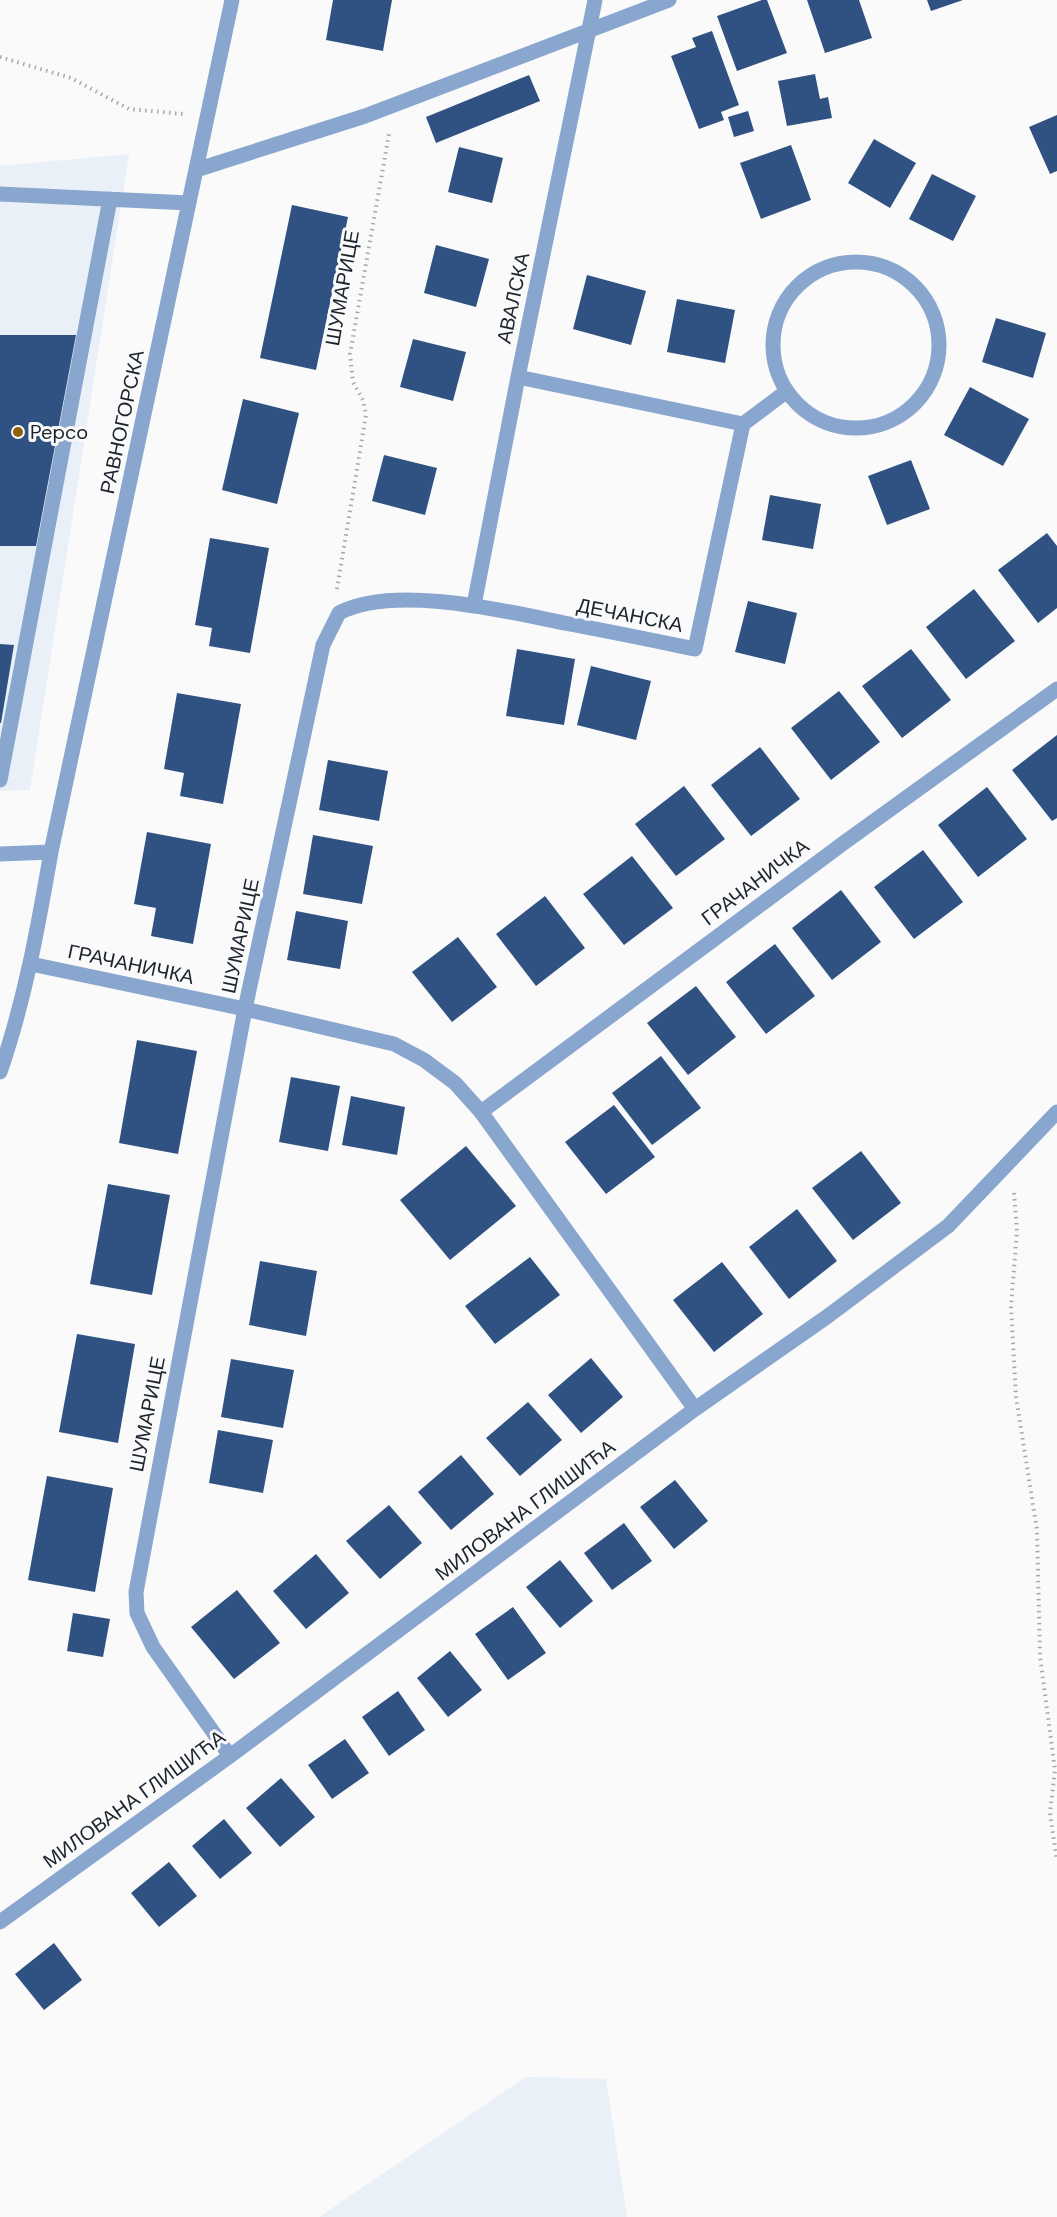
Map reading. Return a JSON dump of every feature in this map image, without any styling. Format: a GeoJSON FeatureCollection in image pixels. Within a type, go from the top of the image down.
{"type":"FeatureCollection","features":[{"type":"Feature","properties":{"kind":"street","name":"РАВНОГОРСКА"},"geometry":{"type":"LineString","coordinates":[[0,1072],[19,1017],[31,964],[51,852],[232,0]]}},
{"type":"Feature","properties":{"kind":"street","name":"АВАЛСКА"},"geometry":{"type":"LineString","coordinates":[[474,605],[595,0]]}},
{"type":"Feature","properties":{"kind":"street"},"geometry":{"type":"LineString","coordinates":[[196,170],[394,105],[669,0]]}},
{"type":"Feature","properties":{"kind":"street"},"geometry":{"type":"LineString","coordinates":[[0,194],[189,203]]}},
{"type":"Feature","properties":{"kind":"street"},"geometry":{"type":"LineString","coordinates":[[0,780],[110,199]]}},
{"type":"Feature","properties":{"kind":"street"},"geometry":{"type":"LineString","coordinates":[[859,262],[885,267],[908,280],[925,299],[936,322],[938,357],[935,374],[922,396],[903,414],[879,425],[854,428],[836,425],[805,411],[787,391],[776,368],[773,342],[778,317],[791,294],[810,276],[834,265],[859,262]]}},
{"type":"Feature","properties":{"kind":"street"},"geometry":{"type":"LineString","coordinates":[[518,377],[743,424],[787,391]]}},
{"type":"Feature","properties":{"kind":"street","name":"ДЕЧАНСКА"},"geometry":{"type":"LineString","coordinates":[[474,605],[695,649],[743,424]]}},
{"type":"Feature","properties":{"kind":"street"},"geometry":{"type":"LineString","coordinates":[[339,613],[361,604],[400,601],[474,605]]}},
{"type":"Feature","properties":{"kind":"street","name":"ШУМАРИЦЕ"},"geometry":{"type":"LineString","coordinates":[[230,1756],[153,1647],[137,1613],[136,1592],[245,1009],[323,645],[339,613]]}},
{"type":"Feature","properties":{"kind":"street","name":"ГРАЧАНИЧКА"},"geometry":{"type":"LineString","coordinates":[[481,1112],[844,842],[1057,689]]}},
{"type":"Feature","properties":{"kind":"street"},"geometry":{"type":"LineString","coordinates":[[0,854],[51,852]]}},
{"type":"Feature","properties":{"kind":"street","name":"ГРАЧАНИЧКА"},"geometry":{"type":"LineString","coordinates":[[31,964],[245,1009],[394,1044],[424,1060],[455,1083],[481,1112],[695,1410]]}},
{"type":"Feature","properties":{"kind":"street","name":"МИЛОВАНА ГЛИШИЋА"},"geometry":{"type":"LineString","coordinates":[[0,1922],[230,1756],[695,1410],[828,1316],[948,1226],[1057,1112]]}},
{"type":"Feature","properties":{"kind":"path"},"geometry":{"type":"LineString","coordinates":[[0,57],[71,78],[129,109],[207,117]]}},
{"type":"Feature","properties":{"kind":"path","name":"ШУМАРИЦЕ"},"geometry":{"type":"LineString","coordinates":[[339,613],[337,585],[366,415],[363,400],[353,381],[350,354],[394,105]]}},
{"type":"Feature","properties":{"kind":"path"},"geometry":{"type":"LineString","coordinates":[[1006,1166],[1016,1199],[1017,1231],[1011,1307],[1016,1397],[1037,1530],[1040,1656],[1055,1770],[1050,1813],[1057,1861]]}},
{"type":"Feature","properties":{"kind":"shaded area"},"geometry":{"type":"Polygon","coordinates":[[[129,154],[30,790],[0,791],[0,166],[129,154]]]}},
{"type":"Feature","properties":{"kind":"shaded area"},"geometry":{"type":"Polygon","coordinates":[[[526,2077],[606,2079],[627,2217],[319,2217],[526,2077]]]}},
{"type":"Feature","properties":{"kind":"building"},"geometry":{"type":"Polygon","coordinates":[[[333,0],[392,0],[383,51],[326,40],[333,0]]]}},
{"type":"Feature","properties":{"kind":"building"},"geometry":{"type":"Polygon","coordinates":[[[767,0],[787,53],[737,71],[717,16],[767,0]]]}},
{"type":"Feature","properties":{"kind":"building"},"geometry":{"type":"Polygon","coordinates":[[[807,0],[859,0],[872,38],[825,53],[807,0]]]}},
{"type":"Feature","properties":{"kind":"building"},"geometry":{"type":"Polygon","coordinates":[[[927,0],[963,0],[931,11],[927,0]]]}},
{"type":"Feature","properties":{"kind":"building"},"geometry":{"type":"Polygon","coordinates":[[[712,31],[739,105],[721,112],[724,120],[699,129],[671,56],[696,47],[692,38],[712,31]]]}},
{"type":"Feature","properties":{"kind":"building"},"geometry":{"type":"Polygon","coordinates":[[[815,74],[820,99],[828,97],[832,118],[787,126],[778,81],[815,74]]]}},
{"type":"Feature","properties":{"kind":"building"},"geometry":{"type":"Polygon","coordinates":[[[529,75],[540,101],[436,143],[426,117],[529,75]]]}},
{"type":"Feature","properties":{"kind":"building"},"geometry":{"type":"Polygon","coordinates":[[[748,111],[754,131],[734,137],[728,117],[748,111]]]}},
{"type":"Feature","properties":{"kind":"building"},"geometry":{"type":"Polygon","coordinates":[[[1057,115],[1057,171],[1050,174],[1029,127],[1057,115]]]}},
{"type":"Feature","properties":{"kind":"building"},"geometry":{"type":"Polygon","coordinates":[[[874,139],[916,163],[890,208],[848,183],[874,139]]]}},
{"type":"Feature","properties":{"kind":"building"},"geometry":{"type":"Polygon","coordinates":[[[791,145],[811,200],[761,219],[740,163],[791,145]]]}},
{"type":"Feature","properties":{"kind":"building"},"geometry":{"type":"Polygon","coordinates":[[[459,147],[503,158],[492,203],[448,192],[459,147]]]}},
{"type":"Feature","properties":{"kind":"building"},"geometry":{"type":"Polygon","coordinates":[[[932,174],[976,196],[953,241],[909,219],[932,174]]]}},
{"type":"Feature","properties":{"kind":"building"},"geometry":{"type":"Polygon","coordinates":[[[292,205],[348,217],[316,370],[260,358],[292,205]]]}},
{"type":"Feature","properties":{"kind":"building"},"geometry":{"type":"Polygon","coordinates":[[[436,245],[489,259],[476,307],[424,293],[436,245]]]}},
{"type":"Feature","properties":{"kind":"building"},"geometry":{"type":"Polygon","coordinates":[[[587,275],[646,291],[631,345],[573,329],[587,275]]]}},
{"type":"Feature","properties":{"kind":"building"},"geometry":{"type":"Polygon","coordinates":[[[677,299],[735,310],[725,363],[667,352],[677,299]]]}},
{"type":"Feature","properties":{"kind":"building"},"geometry":{"type":"Polygon","coordinates":[[[996,318],[1046,333],[1033,378],[982,362],[996,318]]]}},
{"type":"Feature","properties":{"kind":"building"},"geometry":{"type":"Polygon","coordinates":[[[0,335],[76,335],[36,546],[0,546],[0,335]]]}},
{"type":"Feature","properties":{"kind":"building"},"geometry":{"type":"Polygon","coordinates":[[[413,339],[466,352],[453,401],[400,387],[413,339]]]}},
{"type":"Feature","properties":{"kind":"building"},"geometry":{"type":"Polygon","coordinates":[[[970,387],[1029,419],[1003,466],[944,435],[970,387]]]}},
{"type":"Feature","properties":{"kind":"building"},"geometry":{"type":"Polygon","coordinates":[[[243,399],[299,413],[277,504],[222,490],[243,399]]]}},
{"type":"Feature","properties":{"kind":"building"},"geometry":{"type":"Polygon","coordinates":[[[384,455],[437,468],[425,515],[372,501],[384,455]]]}},
{"type":"Feature","properties":{"kind":"building"},"geometry":{"type":"Polygon","coordinates":[[[911,460],[930,509],[887,525],[868,476],[911,460]]]}},
{"type":"Feature","properties":{"kind":"building"},"geometry":{"type":"Polygon","coordinates":[[[770,495],[821,504],[813,549],[762,540],[770,495]]]}},
{"type":"Feature","properties":{"kind":"building"},"geometry":{"type":"Polygon","coordinates":[[[1047,533],[1057,546],[1057,608],[1038,623],[998,570],[1047,533]]]}},
{"type":"Feature","properties":{"kind":"building"},"geometry":{"type":"Polygon","coordinates":[[[210,538],[269,548],[250,653],[209,646],[212,628],[195,625],[210,538]]]}},
{"type":"Feature","properties":{"kind":"building"},"geometry":{"type":"Polygon","coordinates":[[[974,589],[1015,641],[966,679],[926,627],[974,589]]]}},
{"type":"Feature","properties":{"kind":"building"},"geometry":{"type":"Polygon","coordinates":[[[748,601],[797,613],[785,664],[735,652],[748,601]]]}},
{"type":"Feature","properties":{"kind":"building"},"geometry":{"type":"Polygon","coordinates":[[[0,644],[14,645],[1,723],[0,723],[0,644]]]}},
{"type":"Feature","properties":{"kind":"building"},"geometry":{"type":"Polygon","coordinates":[[[517,649],[575,659],[564,725],[506,716],[517,649]]]}},
{"type":"Feature","properties":{"kind":"building"},"geometry":{"type":"Polygon","coordinates":[[[911,649],[951,700],[902,738],[862,686],[911,649]]]}},
{"type":"Feature","properties":{"kind":"building"},"geometry":{"type":"Polygon","coordinates":[[[591,666],[651,681],[636,740],[577,725],[591,666]]]}},
{"type":"Feature","properties":{"kind":"building"},"geometry":{"type":"Polygon","coordinates":[[[839,691],[880,742],[831,780],[791,728],[839,691]]]}},
{"type":"Feature","properties":{"kind":"building"},"geometry":{"type":"Polygon","coordinates":[[[177,693],[241,704],[223,804],[180,796],[184,773],[164,769],[177,693]]]}},
{"type":"Feature","properties":{"kind":"building"},"geometry":{"type":"Polygon","coordinates":[[[1057,735],[1057,818],[1052,821],[1012,770],[1057,735]]]}},
{"type":"Feature","properties":{"kind":"building"},"geometry":{"type":"Polygon","coordinates":[[[760,747],[800,799],[751,836],[711,785],[760,747]]]}},
{"type":"Feature","properties":{"kind":"building"},"geometry":{"type":"Polygon","coordinates":[[[328,760],[388,771],[379,821],[319,810],[328,760]]]}},
{"type":"Feature","properties":{"kind":"building"},"geometry":{"type":"Polygon","coordinates":[[[684,786],[725,839],[676,876],[635,824],[684,786]]]}},
{"type":"Feature","properties":{"kind":"building"},"geometry":{"type":"Polygon","coordinates":[[[987,787],[1027,839],[978,877],[938,825],[987,787]]]}},
{"type":"Feature","properties":{"kind":"building"},"geometry":{"type":"Polygon","coordinates":[[[147,832],[211,844],[193,944],[151,936],[156,908],[134,904],[147,832]]]}},
{"type":"Feature","properties":{"kind":"building"},"geometry":{"type":"Polygon","coordinates":[[[313,835],[373,846],[362,904],[303,894],[313,835]]]}},
{"type":"Feature","properties":{"kind":"building"},"geometry":{"type":"Polygon","coordinates":[[[923,850],[963,902],[914,939],[874,887],[923,850]]]}},
{"type":"Feature","properties":{"kind":"building"},"geometry":{"type":"Polygon","coordinates":[[[632,856],[673,908],[624,945],[583,894],[632,856]]]}},
{"type":"Feature","properties":{"kind":"building"},"geometry":{"type":"Polygon","coordinates":[[[841,890],[881,942],[832,980],[792,928],[841,890]]]}},
{"type":"Feature","properties":{"kind":"building"},"geometry":{"type":"Polygon","coordinates":[[[545,896],[585,948],[536,986],[496,934],[545,896]]]}},
{"type":"Feature","properties":{"kind":"building"},"geometry":{"type":"Polygon","coordinates":[[[296,911],[348,921],[340,969],[287,960],[296,911]]]}},
{"type":"Feature","properties":{"kind":"building"},"geometry":{"type":"Polygon","coordinates":[[[458,937],[497,987],[452,1022],[412,972],[458,937]]]}},
{"type":"Feature","properties":{"kind":"building"},"geometry":{"type":"Polygon","coordinates":[[[775,944],[815,996],[766,1034],[726,982],[775,944]]]}},
{"type":"Feature","properties":{"kind":"building"},"geometry":{"type":"Polygon","coordinates":[[[696,986],[736,1037],[688,1075],[647,1023],[696,986]]]}},
{"type":"Feature","properties":{"kind":"building"},"geometry":{"type":"Polygon","coordinates":[[[137,1040],[197,1051],[178,1154],[119,1143],[137,1040]]]}},
{"type":"Feature","properties":{"kind":"building"},"geometry":{"type":"Polygon","coordinates":[[[661,1056],[701,1108],[652,1145],[612,1093],[661,1056]]]}},
{"type":"Feature","properties":{"kind":"building"},"geometry":{"type":"Polygon","coordinates":[[[291,1077],[340,1086],[328,1151],[279,1142],[291,1077]]]}},
{"type":"Feature","properties":{"kind":"building"},"geometry":{"type":"Polygon","coordinates":[[[351,1096],[405,1107],[397,1155],[342,1145],[351,1096]]]}},
{"type":"Feature","properties":{"kind":"building"},"geometry":{"type":"Polygon","coordinates":[[[614,1105],[655,1157],[606,1194],[565,1142],[614,1105]]]}},
{"type":"Feature","properties":{"kind":"building"},"geometry":{"type":"Polygon","coordinates":[[[466,1146],[516,1206],[450,1260],[400,1200],[466,1146]]]}},
{"type":"Feature","properties":{"kind":"building"},"geometry":{"type":"Polygon","coordinates":[[[861,1151],[901,1203],[853,1240],[812,1188],[861,1151]]]}},
{"type":"Feature","properties":{"kind":"building"},"geometry":{"type":"Polygon","coordinates":[[[108,1184],[170,1195],[152,1295],[90,1284],[108,1184]]]}},
{"type":"Feature","properties":{"kind":"building"},"geometry":{"type":"Polygon","coordinates":[[[797,1209],[837,1261],[789,1299],[749,1247],[797,1209]]]}},
{"type":"Feature","properties":{"kind":"building"},"geometry":{"type":"Polygon","coordinates":[[[530,1257],[560,1295],[495,1344],[465,1306],[530,1257]]]}},
{"type":"Feature","properties":{"kind":"building"},"geometry":{"type":"Polygon","coordinates":[[[260,1261],[317,1271],[306,1336],[249,1325],[260,1261]]]}},
{"type":"Feature","properties":{"kind":"building"},"geometry":{"type":"Polygon","coordinates":[[[722,1262],[763,1314],[714,1352],[673,1300],[722,1262]]]}},
{"type":"Feature","properties":{"kind":"building"},"geometry":{"type":"Polygon","coordinates":[[[77,1334],[135,1344],[118,1443],[59,1432],[77,1334]]]}},
{"type":"Feature","properties":{"kind":"building"},"geometry":{"type":"Polygon","coordinates":[[[591,1358],[623,1397],[581,1433],[548,1395],[591,1358]]]}},
{"type":"Feature","properties":{"kind":"building"},"geometry":{"type":"Polygon","coordinates":[[[231,1359],[294,1370],[283,1428],[221,1417],[231,1359]]]}},
{"type":"Feature","properties":{"kind":"building"},"geometry":{"type":"Polygon","coordinates":[[[528,1402],[562,1440],[520,1476],[486,1438],[528,1402]]]}},
{"type":"Feature","properties":{"kind":"building"},"geometry":{"type":"Polygon","coordinates":[[[218,1430],[273,1440],[263,1493],[209,1483],[218,1430]]]}},
{"type":"Feature","properties":{"kind":"building"},"geometry":{"type":"Polygon","coordinates":[[[461,1455],[494,1494],[451,1530],[418,1492],[461,1455]]]}},
{"type":"Feature","properties":{"kind":"building"},"geometry":{"type":"Polygon","coordinates":[[[47,1476],[113,1488],[95,1592],[28,1580],[47,1476]]]}},
{"type":"Feature","properties":{"kind":"building"},"geometry":{"type":"Polygon","coordinates":[[[675,1480],[708,1521],[674,1549],[640,1507],[675,1480]]]}},
{"type":"Feature","properties":{"kind":"building"},"geometry":{"type":"Polygon","coordinates":[[[389,1505],[422,1543],[380,1579],[346,1541],[389,1505]]]}},
{"type":"Feature","properties":{"kind":"building"},"geometry":{"type":"Polygon","coordinates":[[[624,1523],[652,1561],[612,1590],[584,1553],[624,1523]]]}},
{"type":"Feature","properties":{"kind":"building"},"geometry":{"type":"Polygon","coordinates":[[[316,1554],[349,1593],[306,1629],[273,1591],[316,1554]]]}},
{"type":"Feature","properties":{"kind":"building"},"geometry":{"type":"Polygon","coordinates":[[[560,1560],[593,1601],[560,1628],[526,1587],[560,1560]]]}},
{"type":"Feature","properties":{"kind":"building"},"geometry":{"type":"Polygon","coordinates":[[[237,1590],[280,1643],[234,1679],[191,1627],[237,1590]]]}},
{"type":"Feature","properties":{"kind":"building"},"geometry":{"type":"Polygon","coordinates":[[[513,1607],[546,1653],[508,1680],[475,1634],[513,1607]]]}},
{"type":"Feature","properties":{"kind":"building"},"geometry":{"type":"Polygon","coordinates":[[[73,1613],[110,1619],[103,1657],[67,1651],[73,1613]]]}},
{"type":"Feature","properties":{"kind":"building"},"geometry":{"type":"Polygon","coordinates":[[[450,1651],[482,1690],[448,1717],[417,1678],[450,1651]]]}},
{"type":"Feature","properties":{"kind":"building"},"geometry":{"type":"Polygon","coordinates":[[[398,1691],[425,1730],[389,1756],[362,1717],[398,1691]]]}},
{"type":"Feature","properties":{"kind":"building"},"geometry":{"type":"Polygon","coordinates":[[[345,1739],[369,1773],[332,1799],[308,1765],[345,1739]]]}},
{"type":"Feature","properties":{"kind":"building"},"geometry":{"type":"Polygon","coordinates":[[[281,1778],[315,1817],[280,1847],[246,1808],[281,1778]]]}},
{"type":"Feature","properties":{"kind":"building"},"geometry":{"type":"Polygon","coordinates":[[[224,1819],[252,1853],[220,1879],[192,1846],[224,1819]]]}},
{"type":"Feature","properties":{"kind":"building"},"geometry":{"type":"Polygon","coordinates":[[[169,1862],[197,1896],[159,1927],[131,1893],[169,1862]]]}},
{"type":"Feature","properties":{"kind":"building"},"geometry":{"type":"Polygon","coordinates":[[[54,1943],[82,1980],[44,2010],[15,1974],[54,1943]]]}},
{"type":"Feature","properties":{"kind":"place","name":"Pepco"},"geometry":{"type":"Point","coordinates":[18,432]}}]}
